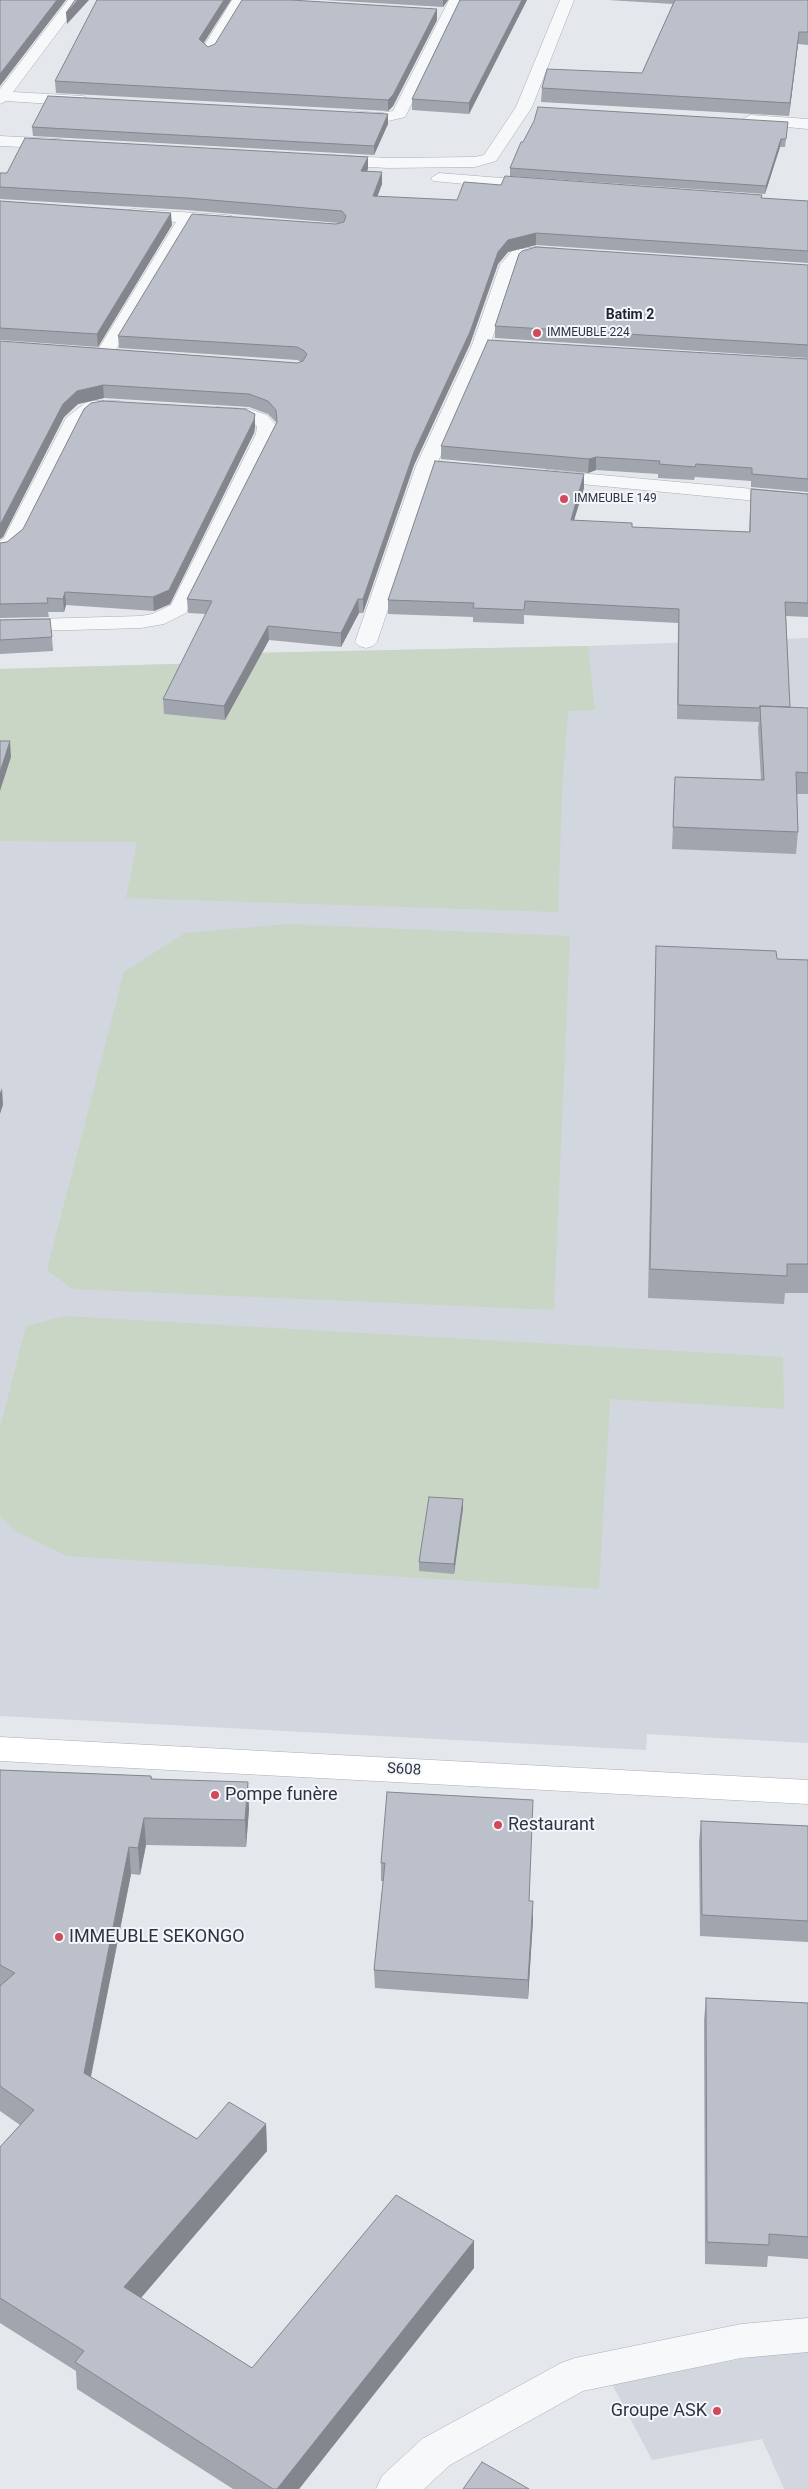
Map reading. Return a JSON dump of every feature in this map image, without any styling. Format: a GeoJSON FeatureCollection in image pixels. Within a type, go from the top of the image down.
{"type":"FeatureCollection","features":[{"type":"Feature","properties":{"kind":"street"},"geometry":{"type":"LineString","coordinates":[[1,97],[75,0]]}},
{"type":"Feature","properties":{"kind":"street"},"geometry":{"type":"LineString","coordinates":[[209,51],[239,0],[258,3]]}},
{"type":"Feature","properties":{"kind":"street"},"geometry":{"type":"LineString","coordinates":[[340,115],[380,118],[399,114],[456,0]]}},
{"type":"Feature","properties":{"kind":"street"},"geometry":{"type":"LineString","coordinates":[[318,159],[388,163],[484,160],[490,158],[524,107],[567,0]]}},
{"type":"Feature","properties":{"kind":"street"},"geometry":{"type":"LineString","coordinates":[[430,13],[449,14]]}},
{"type":"Feature","properties":{"kind":"street"},"geometry":{"type":"LineString","coordinates":[[1,97],[102,102]]}},
{"type":"Feature","properties":{"kind":"street"},"geometry":{"type":"LineString","coordinates":[[524,107],[542,108]]}},
{"type":"Feature","properties":{"kind":"street"},"geometry":{"type":"LineString","coordinates":[[732,119],[808,124]]}},
{"type":"Feature","properties":{"kind":"street"},"geometry":{"type":"LineString","coordinates":[[0,141],[80,145]]}},
{"type":"Feature","properties":{"kind":"street"},"geometry":{"type":"LineString","coordinates":[[388,163],[444,179],[552,186]]}},
{"type":"Feature","properties":{"kind":"street"},"geometry":{"type":"LineString","coordinates":[[118,213],[246,222]]}},
{"type":"Feature","properties":{"kind":"street"},"geometry":{"type":"LineString","coordinates":[[105,353],[186,217]]}},
{"type":"Feature","properties":{"kind":"street"},"geometry":{"type":"LineString","coordinates":[[366,642],[426,466],[481,345],[510,265],[515,257],[536,252],[575,254]]}},
{"type":"Feature","properties":{"kind":"street"},"geometry":{"type":"LineString","coordinates":[[481,345],[501,346]]}},
{"type":"Feature","properties":{"kind":"street"},"geometry":{"type":"LineString","coordinates":[[86,352],[124,355]]}},
{"type":"Feature","properties":{"kind":"street"},"geometry":{"type":"LineString","coordinates":[[0,550],[12,542],[75,418],[92,407],[133,408]]}},
{"type":"Feature","properties":{"kind":"street"},"geometry":{"type":"LineString","coordinates":[[0,626],[141,622],[157,620],[179,609],[266,429],[266,424],[260,419],[249,415],[201,412]]}},
{"type":"Feature","properties":{"kind":"street"},"geometry":{"type":"LineString","coordinates":[[426,466],[446,467]]}},
{"type":"Feature","properties":{"kind":"street"},"geometry":{"type":"LineString","coordinates":[[524,474],[808,500]]}},
{"type":"Feature","properties":{"kind":"street","name":"S608"},"geometry":{"type":"LineString","coordinates":[[0,1749],[808,1792]]}},
{"type":"Feature","properties":{"kind":"street"},"geometry":{"type":"LineString","coordinates":[[396,2489],[436,2452],[575,2375],[741,2341],[808,2335]]}},
{"type":"Feature","properties":{"kind":"shaded area"},"geometry":{"type":"Polygon","coordinates":[[[808,638],[808,1743],[647,1734],[646,1750],[0,1716],[0,669],[245,662],[250,653],[588,646],[808,638]]]}},
{"type":"Feature","properties":{"kind":"shaded area","name":"Groupe ASK"},"geometry":{"type":"Polygon","coordinates":[[[808,2346],[808,2489],[784,2489],[762,2439],[652,2460],[612,2384],[808,2346]]]}},
{"type":"Feature","properties":{"kind":"green space"},"geometry":{"type":"Polygon","coordinates":[[[588,646],[595,710],[568,711],[562,793],[558,912],[126,898],[137,842],[0,841],[0,669],[245,662],[250,653],[588,646]]]}},
{"type":"Feature","properties":{"kind":"green space"},"geometry":{"type":"Polygon","coordinates":[[[288,924],[570,936],[554,1310],[72,1289],[47,1270],[124,972],[185,933],[288,924]]]}},
{"type":"Feature","properties":{"kind":"green space"},"geometry":{"type":"Polygon","coordinates":[[[65,1316],[783,1357],[784,1409],[610,1399],[599,1589],[67,1556],[17,1532],[0,1516],[0,1428],[26,1326],[65,1316]]]}},
{"type":"Feature","properties":{"kind":"building"},"geometry":{"type":"Polygon","coordinates":[[[0,0],[57,0],[0,74],[0,0]]]}},
{"type":"Feature","properties":{"kind":"building"},"geometry":{"type":"Polygon","coordinates":[[[75,0],[78,0],[66,13],[75,0]]]}},
{"type":"Feature","properties":{"kind":"building"},"geometry":{"type":"Polygon","coordinates":[[[97,0],[224,0],[199,39],[208,47],[215,44],[242,0],[291,0],[437,9],[393,95],[388,100],[55,81],[97,0]]]}},
{"type":"Feature","properties":{"kind":"building"},"geometry":{"type":"Polygon","coordinates":[[[460,0],[522,0],[469,103],[412,99],[460,0]]]}},
{"type":"Feature","properties":{"kind":"building"},"geometry":{"type":"Polygon","coordinates":[[[675,0],[808,0],[808,32],[799,32],[790,103],[542,88],[547,69],[642,73],[675,0]]]}},
{"type":"Feature","properties":{"kind":"building"},"geometry":{"type":"Polygon","coordinates":[[[48,96],[388,114],[374,146],[32,127],[48,96]]]}},
{"type":"Feature","properties":{"kind":"building"},"geometry":{"type":"Polygon","coordinates":[[[538,107],[788,122],[786,139],[781,139],[766,186],[510,168],[521,142],[523,142],[534,121],[538,107]]]}},
{"type":"Feature","properties":{"kind":"building"},"geometry":{"type":"Polygon","coordinates":[[[25,138],[368,157],[361,171],[382,172],[373,196],[457,200],[464,182],[501,185],[505,176],[762,195],[761,198],[808,201],[808,251],[536,233],[508,240],[498,252],[470,332],[414,452],[363,599],[358,599],[341,633],[268,626],[224,706],[163,699],[212,601],[187,599],[277,422],[276,410],[268,401],[249,394],[103,385],[77,391],[63,404],[0,524],[0,341],[297,363],[303,361],[307,354],[297,347],[118,336],[192,214],[336,224],[344,222],[346,216],[342,211],[187,198],[0,187],[0,173],[7,173],[25,138]]]}},
{"type":"Feature","properties":{"kind":"building"},"geometry":{"type":"Polygon","coordinates":[[[0,201],[171,213],[97,334],[0,328],[0,201]]]}},
{"type":"Feature","properties":{"kind":"building"},"geometry":{"type":"Polygon","coordinates":[[[536,247],[808,265],[808,345],[495,326],[519,254],[522,251],[536,247]]]}},
{"type":"Feature","properties":{"kind":"building"},"geometry":{"type":"Polygon","coordinates":[[[488,340],[808,359],[808,479],[752,474],[752,468],[696,464],[695,467],[659,464],[660,461],[596,457],[589,459],[441,446],[488,340]]]}},
{"type":"Feature","properties":{"kind":"building"},"geometry":{"type":"Polygon","coordinates":[[[103,401],[245,409],[255,414],[254,420],[169,590],[153,597],[65,592],[63,599],[47,598],[48,603],[0,604],[0,543],[7,542],[23,529],[84,409],[91,403],[103,401]]]}},
{"type":"Feature","properties":{"kind":"building"},"geometry":{"type":"Polygon","coordinates":[[[435,461],[584,474],[571,520],[632,523],[632,527],[750,532],[751,489],[808,494],[808,603],[785,602],[790,707],[760,706],[760,708],[678,705],[679,609],[525,601],[524,610],[473,608],[474,603],[388,600],[435,461]]]}},
{"type":"Feature","properties":{"kind":"building"},"geometry":{"type":"Polygon","coordinates":[[[50,619],[52,637],[0,640],[0,620],[50,619]]]}},
{"type":"Feature","properties":{"kind":"building"},"geometry":{"type":"Polygon","coordinates":[[[760,706],[808,708],[808,773],[796,772],[798,832],[673,827],[675,777],[764,780],[760,706]]]}},
{"type":"Feature","properties":{"kind":"building"},"geometry":{"type":"Polygon","coordinates":[[[0,741],[10,741],[0,772],[0,741]]]}},
{"type":"Feature","properties":{"kind":"building"},"geometry":{"type":"Polygon","coordinates":[[[656,946],[776,951],[777,959],[808,960],[808,1264],[787,1264],[787,1276],[650,1269],[656,946]]]}},
{"type":"Feature","properties":{"kind":"building"},"geometry":{"type":"Polygon","coordinates":[[[429,1497],[463,1499],[454,1564],[419,1562],[429,1497]]]}},
{"type":"Feature","properties":{"kind":"building"},"geometry":{"type":"Polygon","coordinates":[[[0,1770],[151,1776],[151,1779],[248,1782],[245,1820],[144,1818],[138,1848],[129,1847],[84,2073],[197,2139],[229,2102],[266,2124],[124,2287],[252,2368],[396,2195],[474,2241],[277,2489],[273,2489],[75,2362],[84,2351],[0,2298],[0,2147],[34,2110],[0,2086],[0,1986],[15,1973],[0,1965],[0,1770]]]}},
{"type":"Feature","properties":{"kind":"building"},"geometry":{"type":"Polygon","coordinates":[[[387,1792],[533,1800],[529,1901],[533,1901],[528,1980],[374,1970],[385,1863],[381,1863],[387,1792]]]}},
{"type":"Feature","properties":{"kind":"building"},"geometry":{"type":"Polygon","coordinates":[[[701,1821],[808,1826],[808,1921],[702,1915],[701,1821]]]}},
{"type":"Feature","properties":{"kind":"building"},"geometry":{"type":"Polygon","coordinates":[[[706,1998],[808,2003],[808,2237],[769,2234],[769,2245],[707,2242],[706,1998]]]}},
{"type":"Feature","properties":{"kind":"building"},"geometry":{"type":"Polygon","coordinates":[[[482,2462],[529,2489],[463,2489],[482,2462]]]}},
{"type":"Feature","properties":{"kind":"place","name":"IMMEUBLE 224"},"geometry":{"type":"Point","coordinates":[537,333]}},
{"type":"Feature","properties":{"kind":"place","name":"IMMEUBLE 149"},"geometry":{"type":"Point","coordinates":[564,499]}},
{"type":"Feature","properties":{"kind":"place","name":"Pompe funère"},"geometry":{"type":"Point","coordinates":[215,1795]}},
{"type":"Feature","properties":{"kind":"place","name":"Restaurant"},"geometry":{"type":"Point","coordinates":[498,1825]}},
{"type":"Feature","properties":{"kind":"place","name":"IMMEUBLE SEKONGO"},"geometry":{"type":"Point","coordinates":[59,1937]}},
{"type":"Feature","properties":{"kind":"place","name":"Groupe ASK"},"geometry":{"type":"Point","coordinates":[717,2411]}},
{"type":"Feature","properties":{"kind":"district","name":"Batim 2"},"geometry":{"type":"Point","coordinates":[630,315]}}]}
